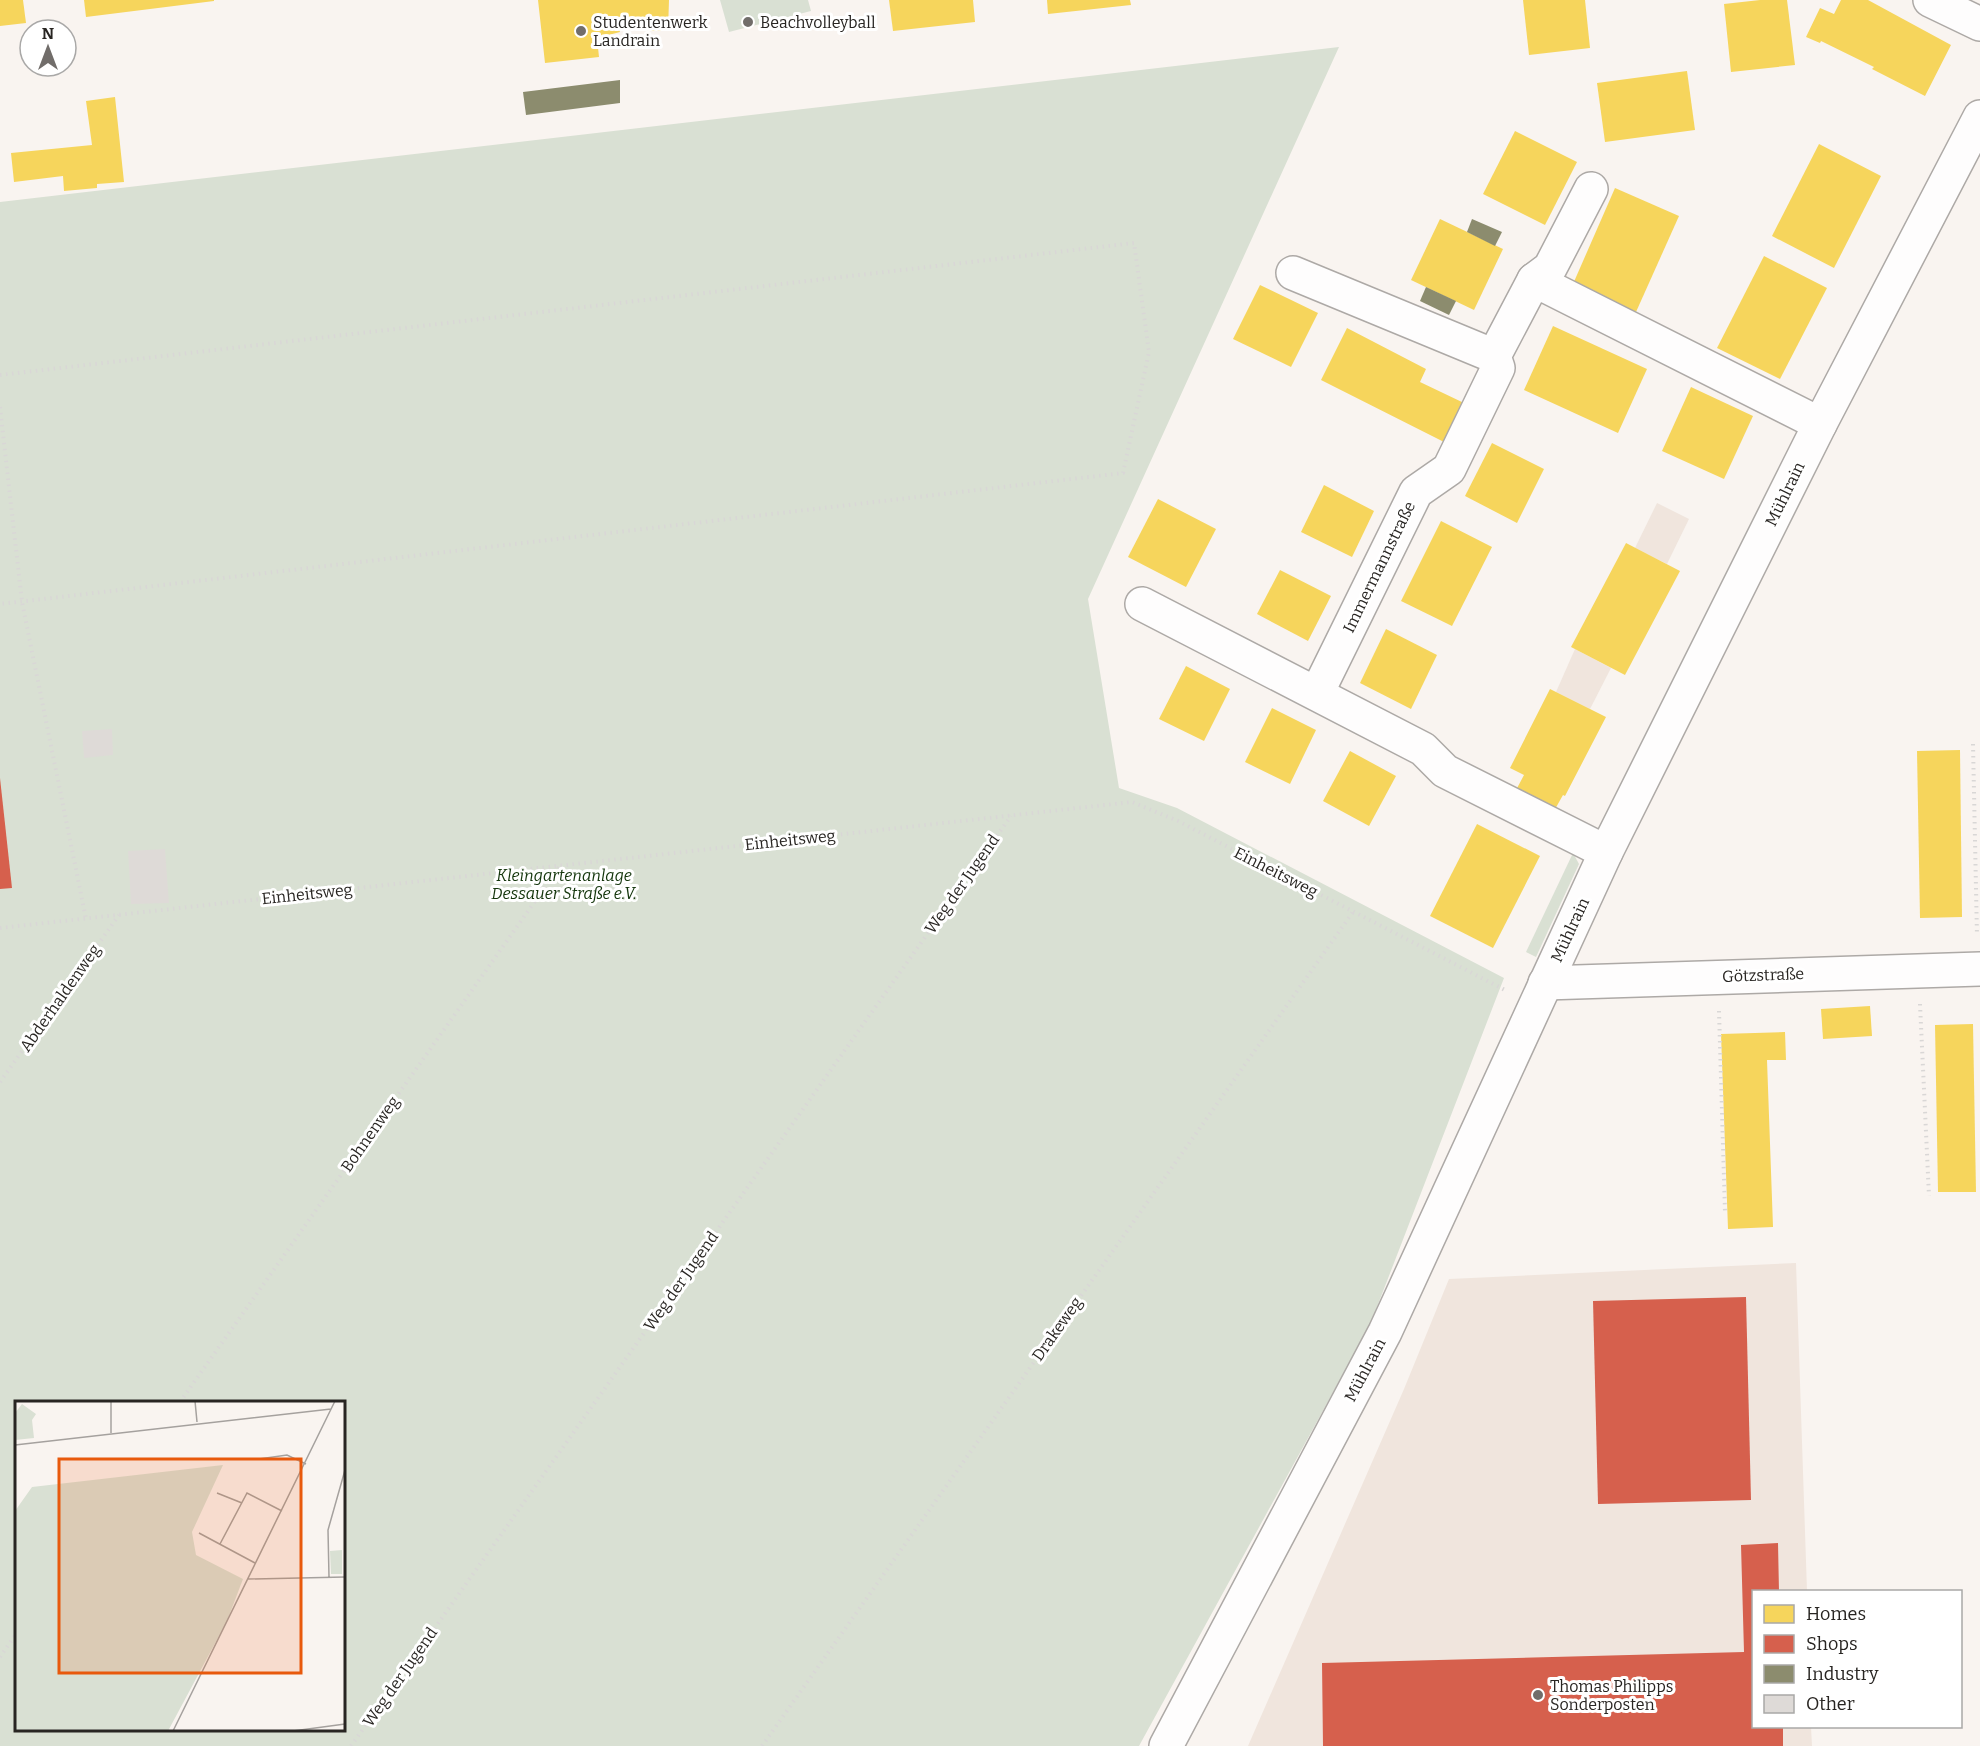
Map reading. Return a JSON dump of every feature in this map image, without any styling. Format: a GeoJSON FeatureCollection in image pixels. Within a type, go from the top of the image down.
{"type":"FeatureCollection","features":[{"type":"Feature","properties":{"kind":"street"},"geometry":{"type":"LineString","coordinates":[[1930,0],[1980,24]]}},
{"type":"Feature","properties":{"kind":"street","name":"Mühlrain"},"geometry":{"type":"LineString","coordinates":[[1166,1746],[1385,1332],[1606,852],[1820,424],[1980,117]]}},
{"type":"Feature","properties":{"kind":"street","name":"Immermannstraße"},"geometry":{"type":"LineString","coordinates":[[1317,693],[1416,492],[1449,469],[1498,368],[1494,356],[1534,280],[1550,268],[1591,189]]}},
{"type":"Feature","properties":{"kind":"street"},"geometry":{"type":"LineString","coordinates":[[1293,273],[1494,356]]}},
{"type":"Feature","properties":{"kind":"street"},"geometry":{"type":"LineString","coordinates":[[1534,280],[1820,424]]}},
{"type":"Feature","properties":{"kind":"street"},"geometry":{"type":"LineString","coordinates":[[1142,604],[1423,749],[1445,771],[1606,852]]}},
{"type":"Feature","properties":{"kind":"street","name":"Götzstraße"},"geometry":{"type":"LineString","coordinates":[[1540,994],[1718,977],[1979,969]]}},
{"type":"Feature","properties":{"kind":"path"},"geometry":{"type":"LineString","coordinates":[[0,375],[1134,243],[1149,352],[1124,473],[0,604]]}},
{"type":"Feature","properties":{"kind":"path"},"geometry":{"type":"LineString","coordinates":[[0,407],[22,602],[86,919]]}},
{"type":"Feature","properties":{"kind":"path"},"geometry":{"type":"LineString","coordinates":[[1973,744],[1979,969]]}},
{"type":"Feature","properties":{"kind":"path","name":"Einheitsweg"},"geometry":{"type":"LineString","coordinates":[[0,928],[1132,802],[1178,821],[1353,912],[1540,994]]}},
{"type":"Feature","properties":{"kind":"path","name":"Weg der Jugend"},"geometry":{"type":"LineString","coordinates":[[351,1746],[1011,815]]}},
{"type":"Feature","properties":{"kind":"path","name":"Bohnenweg"},"geometry":{"type":"LineString","coordinates":[[181,1401],[560,866]]}},
{"type":"Feature","properties":{"kind":"path","name":"Drakeweg"},"geometry":{"type":"LineString","coordinates":[[762,1746],[1353,912]]}},
{"type":"Feature","properties":{"kind":"path","name":"Abderhaldenweg"},"geometry":{"type":"LineString","coordinates":[[0,1082],[119,915]]}},
{"type":"Feature","properties":{"kind":"path"},"geometry":{"type":"LineString","coordinates":[[1919,970],[1929,1196]]}},
{"type":"Feature","properties":{"kind":"path"},"geometry":{"type":"LineString","coordinates":[[1718,977],[1725,1211]]}},
{"type":"Feature","properties":{"kind":"path"},"geometry":{"type":"LineString","coordinates":[[0,1657],[15,1635]]}},
{"type":"Feature","properties":{"kind":"shaded area"},"geometry":{"type":"Polygon","coordinates":[[[1657,503],[1689,519],[1667,564],[1635,548],[1657,503]]]}},
{"type":"Feature","properties":{"kind":"shaded area"},"geometry":{"type":"Polygon","coordinates":[[[1575,649],[1611,668],[1590,709],[1556,692],[1575,649]]]}},
{"type":"Feature","properties":{"kind":"shaded area"},"geometry":{"type":"Polygon","coordinates":[[[1796,1263],[1807,1590],[1752,1590],[1752,1728],[1811,1728],[1812,1746],[1248,1746],[1404,1389],[1449,1279],[1796,1263]]]}},
{"type":"Feature","properties":{"kind":"green space","name":"Beachvolleyball"},"geometry":{"type":"Polygon","coordinates":[[[720,0],[808,0],[811,11],[729,32],[720,0]]]}},
{"type":"Feature","properties":{"kind":"green space","name":"Kleingartenanlage Dessauer Straße e.V."},"geometry":{"type":"Polygon","coordinates":[[[1339,47],[1088,599],[1119,788],[1177,808],[1504,978],[1370,1325],[1139,1746],[0,1746],[0,202],[1339,47]]]}},
{"type":"Feature","properties":{"kind":"green space"},"geometry":{"type":"Polygon","coordinates":[[[1573,853],[1579,864],[1536,957],[1526,952],[1573,853]]]}},
{"type":"Feature","properties":{"kind":"building: Homes"},"geometry":{"type":"Polygon","coordinates":[[[0,0],[23,0],[25,18],[18,18],[18,24],[0,26],[0,0]]]}},
{"type":"Feature","properties":{"kind":"building: Homes"},"geometry":{"type":"Polygon","coordinates":[[[84,0],[214,0],[214,1],[86,17],[84,0]]]}},
{"type":"Feature","properties":{"kind":"building: Homes","name":"Studentenwerk Landrain"},"geometry":{"type":"Polygon","coordinates":[[[538,0],[669,0],[668,31],[619,29],[620,32],[597,38],[599,57],[545,63],[538,0]]]}},
{"type":"Feature","properties":{"kind":"building: Homes"},"geometry":{"type":"Polygon","coordinates":[[[889,0],[973,0],[975,22],[893,31],[889,0]]]}},
{"type":"Feature","properties":{"kind":"building: Homes"},"geometry":{"type":"Polygon","coordinates":[[[1047,0],[1130,0],[1131,5],[1048,14],[1047,0]]]}},
{"type":"Feature","properties":{"kind":"building: Homes"},"geometry":{"type":"Polygon","coordinates":[[[1523,0],[1585,0],[1590,48],[1529,55],[1523,0]]]}},
{"type":"Feature","properties":{"kind":"building: Homes"},"geometry":{"type":"Polygon","coordinates":[[[1787,0],[1795,65],[1731,72],[1724,4],[1787,0]]]}},
{"type":"Feature","properties":{"kind":"building: Homes"},"geometry":{"type":"Polygon","coordinates":[[[1841,0],[1868,0],[1951,45],[1925,96],[1872,69],[1874,67],[1821,41],[1820,43],[1806,37],[1820,8],[1834,14],[1841,0]]]}},
{"type":"Feature","properties":{"kind":"building: Homes"},"geometry":{"type":"Polygon","coordinates":[[[1687,71],[1695,130],[1605,142],[1597,83],[1687,71]]]}},
{"type":"Feature","properties":{"kind":"building: Homes"},"geometry":{"type":"Polygon","coordinates":[[[115,97],[124,182],[97,184],[97,188],[64,191],[63,176],[14,182],[11,153],[92,145],[86,101],[115,97]]]}},
{"type":"Feature","properties":{"kind":"building: Homes"},"geometry":{"type":"Polygon","coordinates":[[[1515,131],[1577,162],[1545,225],[1483,194],[1515,131]]]}},
{"type":"Feature","properties":{"kind":"building: Homes"},"geometry":{"type":"Polygon","coordinates":[[[1819,144],[1881,176],[1834,268],[1772,236],[1819,144]]]}},
{"type":"Feature","properties":{"kind":"building: Homes"},"geometry":{"type":"Polygon","coordinates":[[[1615,188],[1679,216],[1636,312],[1573,284],[1615,188]]]}},
{"type":"Feature","properties":{"kind":"building: Homes"},"geometry":{"type":"Polygon","coordinates":[[[1440,219],[1503,249],[1474,310],[1411,280],[1440,219]]]}},
{"type":"Feature","properties":{"kind":"building: Homes"},"geometry":{"type":"Polygon","coordinates":[[[1764,256],[1827,288],[1780,379],[1717,348],[1764,256]]]}},
{"type":"Feature","properties":{"kind":"building: Homes"},"geometry":{"type":"Polygon","coordinates":[[[1260,285],[1318,313],[1291,367],[1233,339],[1260,285]]]}},
{"type":"Feature","properties":{"kind":"building: Homes"},"geometry":{"type":"Polygon","coordinates":[[[1553,326],[1647,369],[1618,433],[1524,390],[1553,326]]]}},
{"type":"Feature","properties":{"kind":"building: Homes"},"geometry":{"type":"Polygon","coordinates":[[[1347,328],[1426,369],[1420,382],[1464,403],[1444,442],[1321,380],[1347,328]]]}},
{"type":"Feature","properties":{"kind":"building: Homes"},"geometry":{"type":"Polygon","coordinates":[[[1691,387],[1753,416],[1724,479],[1662,451],[1691,387]]]}},
{"type":"Feature","properties":{"kind":"building: Homes"},"geometry":{"type":"Polygon","coordinates":[[[1492,443],[1544,469],[1517,523],[1465,496],[1492,443]]]}},
{"type":"Feature","properties":{"kind":"building: Homes"},"geometry":{"type":"Polygon","coordinates":[[[1324,485],[1374,511],[1352,557],[1301,532],[1324,485]]]}},
{"type":"Feature","properties":{"kind":"building: Homes"},"geometry":{"type":"Polygon","coordinates":[[[1158,499],[1216,529],[1186,587],[1128,557],[1158,499]]]}},
{"type":"Feature","properties":{"kind":"building: Homes"},"geometry":{"type":"Polygon","coordinates":[[[1441,521],[1492,547],[1452,626],[1401,601],[1441,521]]]}},
{"type":"Feature","properties":{"kind":"building: Homes"},"geometry":{"type":"Polygon","coordinates":[[[1626,543],[1680,571],[1625,675],[1571,647],[1626,543]]]}},
{"type":"Feature","properties":{"kind":"building: Homes"},"geometry":{"type":"Polygon","coordinates":[[[1280,570],[1331,596],[1308,641],[1257,614],[1280,570]]]}},
{"type":"Feature","properties":{"kind":"building: Homes"},"geometry":{"type":"Polygon","coordinates":[[[1386,629],[1437,655],[1411,709],[1360,683],[1386,629]]]}},
{"type":"Feature","properties":{"kind":"building: Homes"},"geometry":{"type":"Polygon","coordinates":[[[1186,666],[1230,689],[1204,741],[1159,719],[1186,666]]]}},
{"type":"Feature","properties":{"kind":"building: Homes"},"geometry":{"type":"Polygon","coordinates":[[[1550,689],[1606,717],[1565,796],[1563,795],[1554,811],[1515,792],[1524,775],[1510,768],[1550,689]]]}},
{"type":"Feature","properties":{"kind":"building: Homes"},"geometry":{"type":"Polygon","coordinates":[[[1272,708],[1316,730],[1290,784],[1245,762],[1272,708]]]}},
{"type":"Feature","properties":{"kind":"building: Homes"},"geometry":{"type":"Polygon","coordinates":[[[1960,750],[1962,917],[1920,918],[1917,751],[1960,750]]]}},
{"type":"Feature","properties":{"kind":"building: Homes"},"geometry":{"type":"Polygon","coordinates":[[[1350,751],[1396,776],[1369,826],[1323,801],[1350,751]]]}},
{"type":"Feature","properties":{"kind":"building: Homes"},"geometry":{"type":"Polygon","coordinates":[[[1477,824],[1540,856],[1493,948],[1430,916],[1477,824]]]}},
{"type":"Feature","properties":{"kind":"building: Homes"},"geometry":{"type":"Polygon","coordinates":[[[1870,1006],[1872,1036],[1823,1039],[1821,1009],[1870,1006]]]}},
{"type":"Feature","properties":{"kind":"building: Homes"},"geometry":{"type":"Polygon","coordinates":[[[1973,1024],[1976,1192],[1938,1192],[1935,1025],[1973,1024]]]}},
{"type":"Feature","properties":{"kind":"building: Homes"},"geometry":{"type":"Polygon","coordinates":[[[1785,1032],[1786,1060],[1767,1060],[1773,1227],[1728,1229],[1721,1034],[1785,1032]]]}},
{"type":"Feature","properties":{"kind":"building: Shops"},"geometry":{"type":"Polygon","coordinates":[[[0,778],[12,888],[0,889],[0,778]]]}},
{"type":"Feature","properties":{"kind":"building: Shops"},"geometry":{"type":"Polygon","coordinates":[[[1746,1297],[1751,1500],[1598,1504],[1593,1301],[1746,1297]]]}},
{"type":"Feature","properties":{"kind":"building: Shops","name":"Thomas Philipps Sonderposten"},"geometry":{"type":"Polygon","coordinates":[[[1778,1543],[1779,1590],[1752,1590],[1752,1728],[1783,1728],[1783,1746],[1323,1746],[1322,1663],[1744,1652],[1741,1545],[1778,1543]]]}},
{"type":"Feature","properties":{"kind":"building: Industry"},"geometry":{"type":"Polygon","coordinates":[[[620,80],[620,103],[526,115],[523,92],[620,80]]]}},
{"type":"Feature","properties":{"kind":"building: Industry"},"geometry":{"type":"Polygon","coordinates":[[[1472,219],[1502,232],[1495,246],[1467,232],[1472,219]]]}},
{"type":"Feature","properties":{"kind":"building: Industry"},"geometry":{"type":"Polygon","coordinates":[[[1426,287],[1456,301],[1449,315],[1420,301],[1426,287]]]}},
{"type":"Feature","properties":{"kind":"building: Other"},"geometry":{"type":"Polygon","coordinates":[[[112,729],[113,755],[84,758],[82,731],[112,729]]]}},
{"type":"Feature","properties":{"kind":"building: Other"},"geometry":{"type":"Polygon","coordinates":[[[165,849],[169,903],[131,904],[128,851],[165,849]]]}},
{"type":"Feature","properties":{"kind":"place","name":"Beachvolleyball"},"geometry":{"type":"Point","coordinates":[748,22]}},
{"type":"Feature","properties":{"kind":"place","name":"Studentenwerk Landrain"},"geometry":{"type":"Point","coordinates":[581,31]}},
{"type":"Feature","properties":{"kind":"place","name":"Thomas Philipps Sonderposten"},"geometry":{"type":"Point","coordinates":[1538,1695]}}]}
